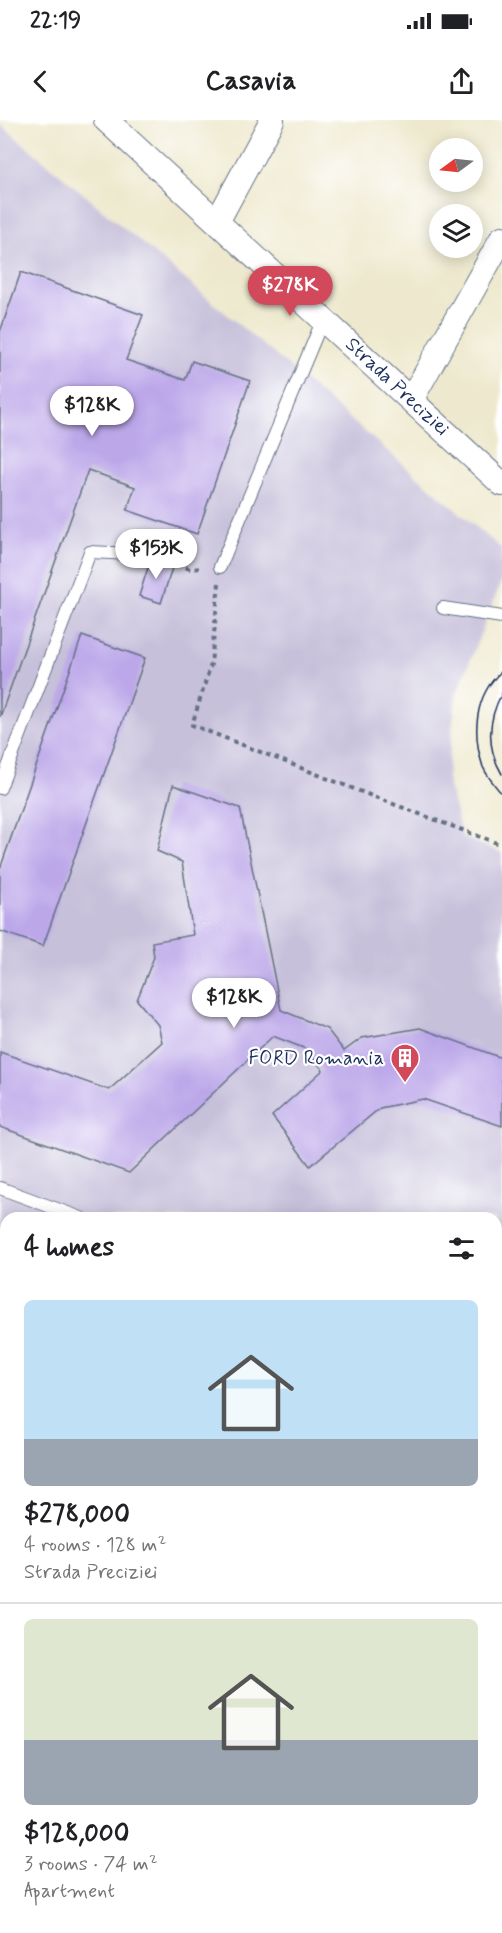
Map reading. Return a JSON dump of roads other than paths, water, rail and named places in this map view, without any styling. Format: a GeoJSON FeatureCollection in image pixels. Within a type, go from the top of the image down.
{"type":"FeatureCollection","features":[{"type":"Feature","properties":{"kind":"street","name":"Strada Preciziei"},"geometry":{"type":"LineString","coordinates":[[106,120],[502,484]]}},
{"type":"Feature","properties":{"kind":"street"},"geometry":{"type":"LineString","coordinates":[[217,222],[272,120]]}},
{"type":"Feature","properties":{"kind":"street"},"geometry":{"type":"LineString","coordinates":[[411,400],[502,238]]}},
{"type":"Feature","properties":{"kind":"lane"},"geometry":{"type":"LineString","coordinates":[[220,567],[323,319]]}},
{"type":"Feature","properties":{"kind":"lane"},"geometry":{"type":"LineString","coordinates":[[0,788],[90,552],[152,555]]}},
{"type":"Feature","properties":{"kind":"lane"},"geometry":{"type":"LineString","coordinates":[[443,608],[502,616]]}},
{"type":"Feature","properties":{"kind":"lane"},"geometry":{"type":"LineString","coordinates":[[0,1188],[65,1212]]}},
{"type":"Feature","properties":{"kind":"tram line"},"geometry":{"type":"LineString","coordinates":[[502,671],[486,691],[481,703],[477,728],[477,741],[483,767],[502,794]]}},
{"type":"Feature","properties":{"kind":"tram line"},"geometry":{"type":"LineString","coordinates":[[502,693],[493,714],[490,734],[493,754],[502,774]]}},
{"type":"Feature","properties":{"kind":"place","name":"FORD Romania"},"geometry":{"type":"Point","coordinates":[405,1084]}}]}
